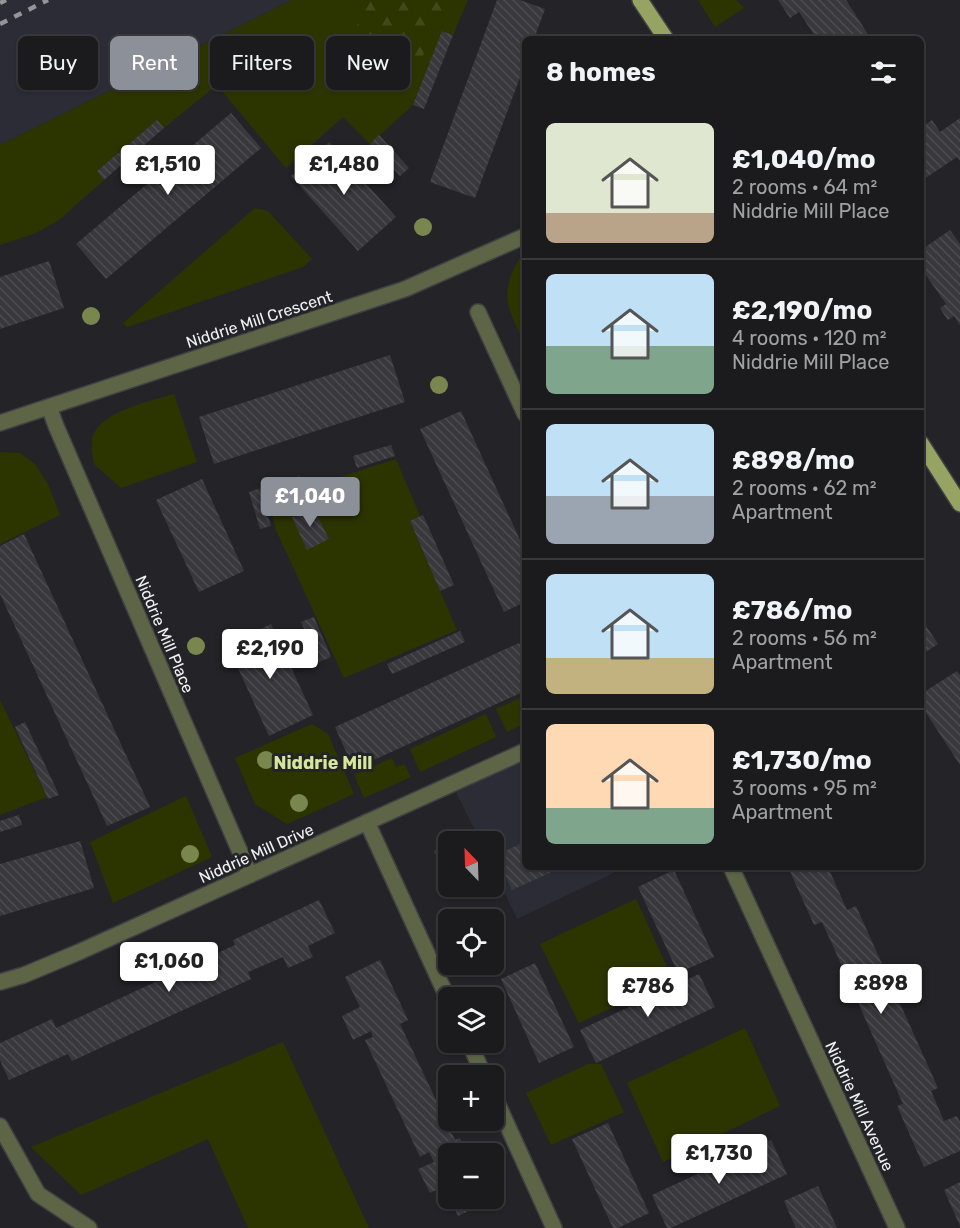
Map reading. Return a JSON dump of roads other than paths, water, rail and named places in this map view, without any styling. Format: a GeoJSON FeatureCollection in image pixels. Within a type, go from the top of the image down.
{"type":"FeatureCollection","features":[{"type":"Feature","properties":{"kind":"main road"},"geometry":{"type":"LineString","coordinates":[[640,0],[664,36]]}},
{"type":"Feature","properties":{"kind":"main road"},"geometry":{"type":"LineString","coordinates":[[924,447],[960,504]]}},
{"type":"Feature","properties":{"kind":"street","name":"Niddrie Mill Crescent"},"geometry":{"type":"LineString","coordinates":[[0,423],[405,290],[522,237]]}},
{"type":"Feature","properties":{"kind":"street"},"geometry":{"type":"LineString","coordinates":[[478,312],[522,407]]}},
{"type":"Feature","properties":{"kind":"street","name":"Niddrie Mill Place"},"geometry":{"type":"LineString","coordinates":[[49,407],[250,875]]}},
{"type":"Feature","properties":{"kind":"street","name":"Niddrie Mill Drive"},"geometry":{"type":"LineString","coordinates":[[0,982],[24,975],[79,952],[522,752]]}},
{"type":"Feature","properties":{"kind":"street"},"geometry":{"type":"LineString","coordinates":[[367,822],[443,987]]}},
{"type":"Feature","properties":{"kind":"street","name":"Niddrie Mill Avenue"},"geometry":{"type":"LineString","coordinates":[[732,870],[897,1228]]}},
{"type":"Feature","properties":{"kind":"street"},"geometry":{"type":"LineString","coordinates":[[504,1118],[554,1228]]}},
{"type":"Feature","properties":{"kind":"street"},"geometry":{"type":"LineString","coordinates":[[0,1126],[38,1194],[89,1228]]}},
{"type":"Feature","properties":{"kind":"railway"},"geometry":{"type":"LineString","coordinates":[[0,3],[6,0]]}},
{"type":"Feature","properties":{"kind":"railway"},"geometry":{"type":"LineString","coordinates":[[0,24],[48,0]]}},
{"type":"Feature","properties":{"kind":"district","name":"Niddrie Mill"},"geometry":{"type":"Point","coordinates":[323,763]}}]}
